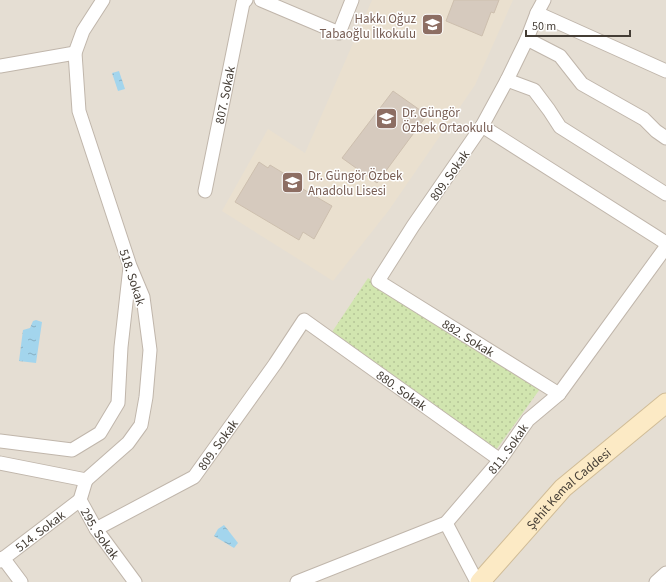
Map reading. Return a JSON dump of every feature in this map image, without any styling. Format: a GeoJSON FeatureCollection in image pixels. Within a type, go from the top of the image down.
{"type":"FeatureCollection","features":[{"type":"Feature","properties":{"kind":"main road","name":"Şehit Kemal Caddesi"},"geometry":{"type":"LineString","coordinates":[[480,582],[563,488],[666,403]]}},
{"type":"Feature","properties":{"kind":"street","name":"518. Sokak"},"geometry":{"type":"LineString","coordinates":[[86,480],[128,443],[141,424],[146,397],[150,350],[143,297],[130,266],[79,111],[75,54],[83,31],[103,0]]}},
{"type":"Feature","properties":{"kind":"street","name":"807. Sokak"},"geometry":{"type":"LineString","coordinates":[[205,191],[243,3],[246,0]]}},
{"type":"Feature","properties":{"kind":"street"},"geometry":{"type":"LineString","coordinates":[[261,0],[339,33],[352,0]]}},
{"type":"Feature","properties":{"kind":"street","name":"809. Sokak"},"geometry":{"type":"LineString","coordinates":[[378,281],[413,226],[482,126],[507,80],[544,0]]}},
{"type":"Feature","properties":{"kind":"street"},"geometry":{"type":"LineString","coordinates":[[537,13],[666,71]]}},
{"type":"Feature","properties":{"kind":"street"},"geometry":{"type":"LineString","coordinates":[[527,39],[560,56],[582,84],[644,119],[656,131],[666,138]]}},
{"type":"Feature","properties":{"kind":"street"},"geometry":{"type":"LineString","coordinates":[[0,66],[75,54]]}},
{"type":"Feature","properties":{"kind":"street"},"geometry":{"type":"LineString","coordinates":[[507,80],[534,90],[550,110],[560,127],[666,194]]}},
{"type":"Feature","properties":{"kind":"street"},"geometry":{"type":"LineString","coordinates":[[482,126],[666,243]]}},
{"type":"Feature","properties":{"kind":"street","name":"811. Sokak"},"geometry":{"type":"LineString","coordinates":[[297,582],[446,522],[500,460],[528,420],[559,394],[666,247]]}},
{"type":"Feature","properties":{"kind":"street"},"geometry":{"type":"LineString","coordinates":[[0,441],[72,450],[100,433],[118,404],[121,347],[130,266]]}},
{"type":"Feature","properties":{"kind":"street","name":"882. Sokak"},"geometry":{"type":"LineString","coordinates":[[378,281],[559,394]]}},
{"type":"Feature","properties":{"kind":"street","name":"809. Sokak"},"geometry":{"type":"LineString","coordinates":[[96,529],[194,477],[275,364],[304,320]]}},
{"type":"Feature","properties":{"kind":"street","name":"880. Sokak"},"geometry":{"type":"LineString","coordinates":[[304,320],[500,460]]}},
{"type":"Feature","properties":{"kind":"street"},"geometry":{"type":"LineString","coordinates":[[0,463],[86,480]]}},
{"type":"Feature","properties":{"kind":"street","name":"295. Sokak"},"geometry":{"type":"LineString","coordinates":[[86,480],[80,500],[96,529],[135,582]]}},
{"type":"Feature","properties":{"kind":"street","name":"514. Sokak"},"geometry":{"type":"LineString","coordinates":[[2,560],[80,500]]}},
{"type":"Feature","properties":{"kind":"street"},"geometry":{"type":"LineString","coordinates":[[446,522],[477,582]]}},
{"type":"Feature","properties":{"kind":"street"},"geometry":{"type":"LineString","coordinates":[[2,560],[21,582]]}},
{"type":"Feature","properties":{"kind":"shaded area"},"geometry":{"type":"Polygon","coordinates":[[[0,0],[666,0],[666,582],[0,582],[0,0]]]}},
{"type":"Feature","properties":{"kind":"shaded area"},"geometry":{"type":"Polygon","coordinates":[[[372,0],[513,0],[475,85],[389,210],[333,281],[222,211],[268,129],[305,153],[372,0]]]}},
{"type":"Feature","properties":{"kind":"green space"},"geometry":{"type":"Polygon","coordinates":[[[368,278],[540,389],[496,450],[330,335],[368,278]]]}},
{"type":"Feature","properties":{"kind":"water"},"geometry":{"type":"Polygon","coordinates":[[[119,71],[125,89],[118,91],[112,73],[119,71]]]}},
{"type":"Feature","properties":{"kind":"water"},"geometry":{"type":"Polygon","coordinates":[[[36,320],[42,322],[36,363],[19,361],[23,330],[30,328],[33,321],[36,320]]]}},
{"type":"Feature","properties":{"kind":"water"},"geometry":{"type":"Polygon","coordinates":[[[224,525],[238,543],[234,548],[214,536],[218,529],[224,525]]]}},
{"type":"Feature","properties":{"kind":"building","name":"Hakkı Oğuz Tabaoğlu İlkokulu"},"geometry":{"type":"Polygon","coordinates":[[[454,0],[499,0],[494,13],[491,12],[482,36],[446,21],[454,0]]]}},
{"type":"Feature","properties":{"kind":"building","name":"Dr. Güngör Özbek Ortaokulu"},"geometry":{"type":"Polygon","coordinates":[[[393,91],[427,115],[377,183],[342,158],[393,91]]]}},
{"type":"Feature","properties":{"kind":"building","name":"Dr. Güngör Özbek Anadolu Lisesi"},"geometry":{"type":"Polygon","coordinates":[[[259,162],[268,168],[270,165],[298,182],[296,185],[332,206],[314,239],[303,232],[299,240],[235,202],[259,162]]]}},
{"type":"Feature","properties":{"kind":"place","name":"Hakkı Oğuz Tabaoğlu İlkokulu"},"geometry":{"type":"Point","coordinates":[432,25]}},
{"type":"Feature","properties":{"kind":"place","name":"Dr. Güngör Özbek Ortaokulu"},"geometry":{"type":"Point","coordinates":[386,119]}},
{"type":"Feature","properties":{"kind":"place","name":"Dr. Güngör Özbek Anadolu Lisesi"},"geometry":{"type":"Point","coordinates":[293,182]}}]}
